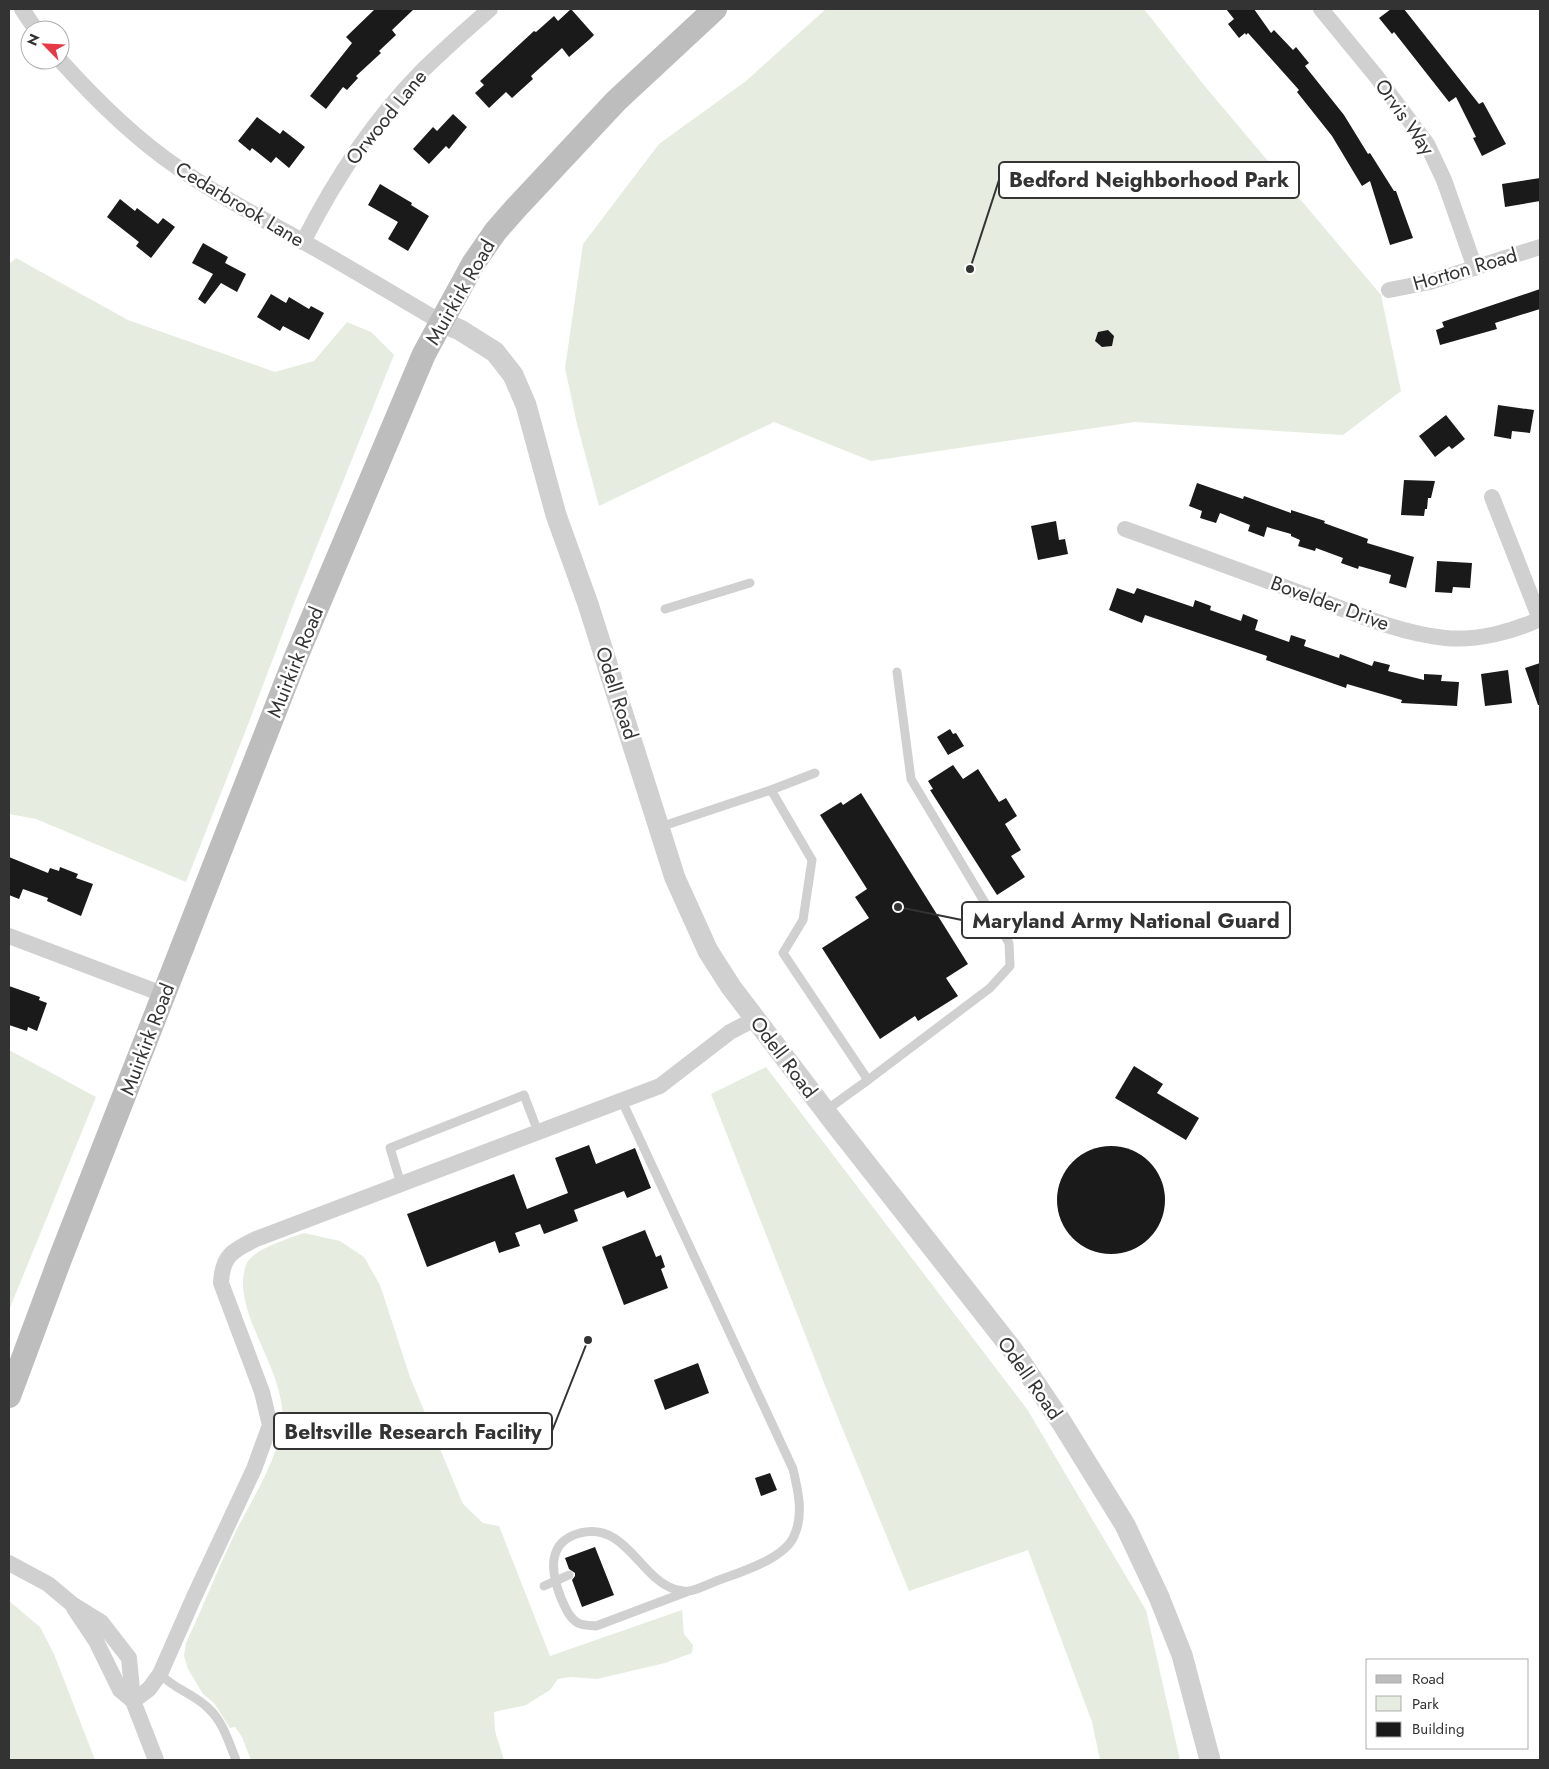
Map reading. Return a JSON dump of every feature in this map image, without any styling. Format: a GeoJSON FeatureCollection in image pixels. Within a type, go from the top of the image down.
{"type":"FeatureCollection","features":[{"type":"Feature","properties":{"kind":"main road","name":"Muirkirk Road"},"geometry":{"type":"LineString","coordinates":[[9,1396],[60,1258],[300,648],[424,354],[473,264],[495,232],[616,101],[715,9]]}},
{"type":"Feature","properties":{"kind":"street"},"geometry":{"type":"LineString","coordinates":[[22,9],[29,20]]}},
{"type":"Feature","properties":{"kind":"street","name":"Orwood Lane"},"geometry":{"type":"LineString","coordinates":[[303,242],[337,181],[373,128],[419,74],[490,9]]}},
{"type":"Feature","properties":{"kind":"street","name":"Orvis Way"},"geometry":{"type":"LineString","coordinates":[[1321,9],[1428,144],[1444,180],[1475,268]]}},
{"type":"Feature","properties":{"kind":"street","name":"Cedarbrook Lane"},"geometry":{"type":"LineString","coordinates":[[69,70],[114,116],[142,141],[176,167],[441,322]]}},
{"type":"Feature","properties":{"kind":"street","name":"Horton Road"},"geometry":{"type":"LineString","coordinates":[[1389,290],[1430,282],[1540,247]]}},
{"type":"Feature","properties":{"kind":"street","name":"Odell Road"},"geometry":{"type":"LineString","coordinates":[[441,322],[460,330],[494,352],[513,375],[526,405],[556,515],[588,604],[675,878],[708,951],[731,987],[825,1111],[1012,1349],[1062,1424],[1125,1525],[1159,1598],[1182,1655],[1210,1760]]}},
{"type":"Feature","properties":{"kind":"street"},"geometry":{"type":"LineString","coordinates":[[1492,498],[1540,619]]}},
{"type":"Feature","properties":{"kind":"street","name":"Bovelder Drive"},"geometry":{"type":"LineString","coordinates":[[1126,529],[1359,616],[1421,634],[1446,638],[1470,638],[1520,628],[1540,619]]}},
{"type":"Feature","properties":{"kind":"street"},"geometry":{"type":"LineString","coordinates":[[9,936],[164,995]]}},
{"type":"Feature","properties":{"kind":"street"},"geometry":{"type":"LineString","coordinates":[[133,1701],[149,1689],[160,1674],[254,1469],[270,1425],[262,1392],[221,1283],[222,1268],[235,1249],[256,1239],[660,1086],[730,1032],[755,1019]]}},
{"type":"Feature","properties":{"kind":"street"},"geometry":{"type":"LineString","coordinates":[[9,1562],[48,1584],[72,1604],[101,1622],[129,1658],[133,1701],[156,1760]]}},
{"type":"Feature","properties":{"kind":"street"},"geometry":{"type":"LineString","coordinates":[[72,1604],[96,1641],[120,1690],[133,1701]]}},
{"type":"Feature","properties":{"kind":"lane"},"geometry":{"type":"LineString","coordinates":[[665,609],[750,582]]}},
{"type":"Feature","properties":{"kind":"lane"},"geometry":{"type":"LineString","coordinates":[[825,1111],[990,988],[1010,966],[1009,943],[911,779],[896,672]]}},
{"type":"Feature","properties":{"kind":"lane"},"geometry":{"type":"LineString","coordinates":[[660,827],[771,790],[815,773]]}},
{"type":"Feature","properties":{"kind":"lane"},"geometry":{"type":"LineString","coordinates":[[771,790],[812,860],[803,920],[783,953],[868,1080]]}},
{"type":"Feature","properties":{"kind":"lane"},"geometry":{"type":"LineString","coordinates":[[402,1184],[390,1148],[524,1096],[538,1132]]}},
{"type":"Feature","properties":{"kind":"lane"},"geometry":{"type":"LineString","coordinates":[[622,1101],[793,1469],[799,1494],[799,1515],[794,1536],[781,1552],[760,1564],[689,1591],[596,1626],[577,1623],[571,1617],[565,1607],[553,1566],[557,1549],[572,1536],[581,1533],[601,1533],[616,1539],[626,1547],[654,1577],[664,1584],[675,1589],[689,1591]]}},
{"type":"Feature","properties":{"kind":"lane"},"geometry":{"type":"LineString","coordinates":[[544,1586],[569,1575]]}},
{"type":"Feature","properties":{"kind":"lane"},"geometry":{"type":"LineString","coordinates":[[160,1674],[169,1684],[208,1708],[227,1736],[236,1760]]}},
{"type":"Feature","properties":{"kind":"green space"},"geometry":{"type":"Polygon","coordinates":[[[826,9],[1144,9],[1203,84],[1381,295],[1401,391],[1343,435],[1135,422],[871,461],[774,422],[599,506],[577,424],[565,368],[583,244],[659,144],[746,81],[826,9]]]}},
{"type":"Feature","properties":{"kind":"green space"},"geometry":{"type":"Polygon","coordinates":[[[16,258],[128,320],[275,372],[314,361],[347,322],[371,332],[394,355],[296,598],[186,882],[36,819],[9,814],[9,264],[16,258]]]}},
{"type":"Feature","properties":{"kind":"green space"},"geometry":{"type":"Polygon","coordinates":[[[9,1050],[96,1097],[9,1310],[9,1050]]]}},
{"type":"Feature","properties":{"kind":"green space"},"geometry":{"type":"Polygon","coordinates":[[[766,1067],[1027,1409],[1146,1610],[1180,1760],[1100,1760],[1092,1722],[1028,1550],[909,1591],[830,1398],[711,1094],[766,1067]]]}},
{"type":"Feature","properties":{"kind":"green space"},"geometry":{"type":"Polygon","coordinates":[[[304,1233],[340,1241],[364,1257],[380,1285],[410,1377],[463,1504],[483,1523],[499,1526],[550,1656],[682,1610],[684,1634],[693,1645],[692,1653],[665,1663],[597,1679],[571,1677],[558,1679],[550,1690],[526,1705],[494,1712],[495,1731],[504,1760],[251,1760],[242,1737],[235,1727],[230,1728],[214,1703],[203,1694],[188,1669],[184,1656],[186,1643],[224,1557],[270,1465],[282,1425],[282,1405],[277,1385],[245,1302],[243,1283],[246,1265],[255,1254],[263,1249],[304,1233]]]}},
{"type":"Feature","properties":{"kind":"green space"},"geometry":{"type":"Polygon","coordinates":[[[9,1601],[40,1627],[54,1654],[95,1760],[9,1760],[9,1601]]]}},
{"type":"Feature","properties":{"kind":"building"},"geometry":{"type":"Polygon","coordinates":[[[375,9],[414,9],[392,30],[396,35],[379,51],[381,53],[356,76],[358,78],[347,90],[343,87],[326,109],[310,96],[352,43],[346,37],[375,9]]]}},
{"type":"Feature","properties":{"kind":"building"},"geometry":{"type":"Polygon","coordinates":[[[571,9],[594,35],[569,57],[562,48],[531,76],[533,79],[512,98],[506,92],[489,108],[475,93],[484,85],[480,81],[534,31],[536,32],[554,16],[558,21],[571,9]]]}},
{"type":"Feature","properties":{"kind":"building"},"geometry":{"type":"Polygon","coordinates":[[[1226,9],[1254,9],[1271,33],[1274,30],[1293,50],[1296,47],[1309,63],[1305,66],[1344,115],[1368,154],[1370,153],[1394,191],[1396,191],[1413,238],[1390,245],[1370,181],[1362,186],[1332,136],[1297,92],[1299,90],[1248,33],[1239,38],[1228,24],[1234,19],[1226,9]]]}},
{"type":"Feature","properties":{"kind":"building"},"geometry":{"type":"Polygon","coordinates":[[[1391,9],[1404,9],[1479,104],[1483,102],[1506,144],[1482,156],[1473,138],[1476,137],[1456,97],[1449,102],[1394,32],[1392,34],[1379,18],[1391,9]]]}},
{"type":"Feature","properties":{"kind":"building"},"geometry":{"type":"Polygon","coordinates":[[[453,114],[467,127],[449,149],[446,146],[429,164],[413,149],[433,127],[437,131],[453,114]]]}},
{"type":"Feature","properties":{"kind":"building"},"geometry":{"type":"Polygon","coordinates":[[[257,117],[280,134],[283,130],[305,147],[289,168],[276,157],[271,163],[252,148],[250,151],[238,141],[257,117]]]}},
{"type":"Feature","properties":{"kind":"building"},"geometry":{"type":"Polygon","coordinates":[[[1540,178],[1540,201],[1505,207],[1502,184],[1540,178]]]}},
{"type":"Feature","properties":{"kind":"building"},"geometry":{"type":"Polygon","coordinates":[[[380,184],[412,203],[411,205],[429,216],[408,251],[388,239],[398,222],[368,205],[380,184]]]}},
{"type":"Feature","properties":{"kind":"building"},"geometry":{"type":"Polygon","coordinates":[[[120,199],[135,211],[137,208],[158,224],[163,218],[175,227],[151,258],[136,246],[139,242],[107,217],[120,199]]]}},
{"type":"Feature","properties":{"kind":"building"},"geometry":{"type":"Polygon","coordinates":[[[203,243],[228,257],[225,263],[246,274],[237,292],[221,283],[205,304],[198,299],[213,274],[192,263],[203,243]]]}},
{"type":"Feature","properties":{"kind":"building"},"geometry":{"type":"Polygon","coordinates":[[[1540,289],[1540,309],[1495,323],[1497,329],[1440,345],[1436,330],[1444,327],[1442,322],[1540,289]]]}},
{"type":"Feature","properties":{"kind":"building"},"geometry":{"type":"Polygon","coordinates":[[[271,294],[286,303],[289,297],[309,309],[311,306],[324,313],[309,340],[283,326],[280,331],[257,317],[271,294]]]}},
{"type":"Feature","properties":{"kind":"building"},"geometry":{"type":"Polygon","coordinates":[[[1108,330],[1114,336],[1112,346],[1102,347],[1095,341],[1098,332],[1108,330]]]}},
{"type":"Feature","properties":{"kind":"building"},"geometry":{"type":"Polygon","coordinates":[[[1498,405],[1534,410],[1530,433],[1512,431],[1511,439],[1494,436],[1498,405]]]}},
{"type":"Feature","properties":{"kind":"building"},"geometry":{"type":"Polygon","coordinates":[[[1446,415],[1465,439],[1452,449],[1449,446],[1435,457],[1419,436],[1446,415]]]}},
{"type":"Feature","properties":{"kind":"building"},"geometry":{"type":"Polygon","coordinates":[[[1404,480],[1435,481],[1431,498],[1428,498],[1424,516],[1401,515],[1404,480]]]}},
{"type":"Feature","properties":{"kind":"building"},"geometry":{"type":"Polygon","coordinates":[[[1197,483],[1243,499],[1244,496],[1291,513],[1291,510],[1325,521],[1324,523],[1368,539],[1367,543],[1414,557],[1406,588],[1389,583],[1391,575],[1359,566],[1358,569],[1341,563],[1343,558],[1316,548],[1315,551],[1298,546],[1300,540],[1291,536],[1291,534],[1267,527],[1264,537],[1248,531],[1250,525],[1220,513],[1216,523],[1200,518],[1202,511],[1189,506],[1197,483]]]}},
{"type":"Feature","properties":{"kind":"building"},"geometry":{"type":"Polygon","coordinates":[[[1056,521],[1059,540],[1065,539],[1068,554],[1038,560],[1031,526],[1056,521]]]}},
{"type":"Feature","properties":{"kind":"building"},"geometry":{"type":"Polygon","coordinates":[[[1437,561],[1472,563],[1470,588],[1453,587],[1452,593],[1435,592],[1437,561]]]}},
{"type":"Feature","properties":{"kind":"building"},"geometry":{"type":"Polygon","coordinates":[[[1117,588],[1134,594],[1137,588],[1193,607],[1195,600],[1211,606],[1210,610],[1241,621],[1243,614],[1258,620],[1255,630],[1289,642],[1291,635],[1306,640],[1304,646],[1339,658],[1340,654],[1372,666],[1374,661],[1390,665],[1388,671],[1424,680],[1424,674],[1442,675],[1441,681],[1459,682],[1457,706],[1401,703],[1402,700],[1347,684],[1346,688],[1266,660],[1267,656],[1145,615],[1142,623],[1109,610],[1117,588]]]}},
{"type":"Feature","properties":{"kind":"building"},"geometry":{"type":"Polygon","coordinates":[[[1540,663],[1540,705],[1538,705],[1525,668],[1540,663]]]}},
{"type":"Feature","properties":{"kind":"building"},"geometry":{"type":"Polygon","coordinates":[[[1508,670],[1512,703],[1485,706],[1481,674],[1508,670]]]}},
{"type":"Feature","properties":{"kind":"building"},"geometry":{"type":"Polygon","coordinates":[[[950,729],[953,734],[956,733],[964,746],[948,755],[937,737],[950,729]]]}},
{"type":"Feature","properties":{"kind":"building"},"geometry":{"type":"Polygon","coordinates":[[[953,765],[963,779],[978,769],[999,802],[1006,798],[1017,816],[1005,824],[1021,850],[1011,856],[1025,877],[997,895],[930,790],[933,789],[928,781],[953,765]]]}},
{"type":"Feature","properties":{"kind":"building"},"geometry":{"type":"Polygon","coordinates":[[[861,793],[968,964],[946,978],[958,996],[918,1021],[915,1016],[880,1039],[822,948],[869,918],[855,897],[867,889],[820,815],[841,802],[843,805],[861,793]]]}},
{"type":"Feature","properties":{"kind":"building"},"geometry":{"type":"Polygon","coordinates":[[[9,857],[48,873],[50,868],[59,871],[60,867],[78,874],[76,878],[93,884],[81,916],[47,901],[48,898],[23,889],[19,899],[9,895],[9,857]]]}},
{"type":"Feature","properties":{"kind":"building"},"geometry":{"type":"Polygon","coordinates":[[[9,986],[40,997],[39,1000],[47,1003],[37,1031],[28,1027],[27,1031],[9,1025],[9,986]]]}},
{"type":"Feature","properties":{"kind":"building"},"geometry":{"type":"Polygon","coordinates":[[[1134,1066],[1163,1084],[1157,1093],[1199,1118],[1186,1140],[1115,1098],[1134,1066]]]}},
{"type":"Feature","properties":{"kind":"building"},"geometry":{"type":"Polygon","coordinates":[[[589,1145],[596,1164],[635,1148],[651,1188],[627,1198],[624,1191],[574,1210],[578,1221],[544,1234],[540,1224],[515,1233],[520,1246],[499,1253],[495,1241],[427,1267],[407,1214],[514,1174],[527,1209],[568,1193],[555,1158],[589,1145]]]}},
{"type":"Feature","properties":{"kind":"building"},"geometry":{"type":"Polygon","coordinates":[[[1111,1146],[1132,1150],[1149,1162],[1161,1179],[1165,1200],[1161,1221],[1149,1238],[1132,1250],[1111,1254],[1090,1250],[1073,1238],[1061,1221],[1057,1200],[1061,1179],[1073,1162],[1090,1150],[1111,1146]]]}},
{"type":"Feature","properties":{"kind":"building"},"geometry":{"type":"Polygon","coordinates":[[[645,1230],[656,1257],[661,1255],[665,1267],[661,1269],[668,1288],[624,1305],[602,1247],[645,1230]]]}},
{"type":"Feature","properties":{"kind":"building"},"geometry":{"type":"Polygon","coordinates":[[[698,1363],[709,1393],[665,1410],[654,1380],[698,1363]]]}},
{"type":"Feature","properties":{"kind":"building"},"geometry":{"type":"Polygon","coordinates":[[[770,1473],[777,1490],[761,1496],[755,1478],[770,1473]]]}},
{"type":"Feature","properties":{"kind":"building"},"geometry":{"type":"Polygon","coordinates":[[[595,1547],[614,1595],[582,1607],[572,1580],[575,1573],[569,1569],[565,1558],[595,1547]]]}},
{"type":"Feature","properties":{"kind":"place","name":"Bedford Neighborhood Park"},"geometry":{"type":"Point","coordinates":[970,269]}},
{"type":"Feature","properties":{"kind":"place","name":"Maryland Army National Guard"},"geometry":{"type":"Point","coordinates":[898,907]}},
{"type":"Feature","properties":{"kind":"place","name":"Beltsville Research Facility"},"geometry":{"type":"Point","coordinates":[588,1340]}}]}
